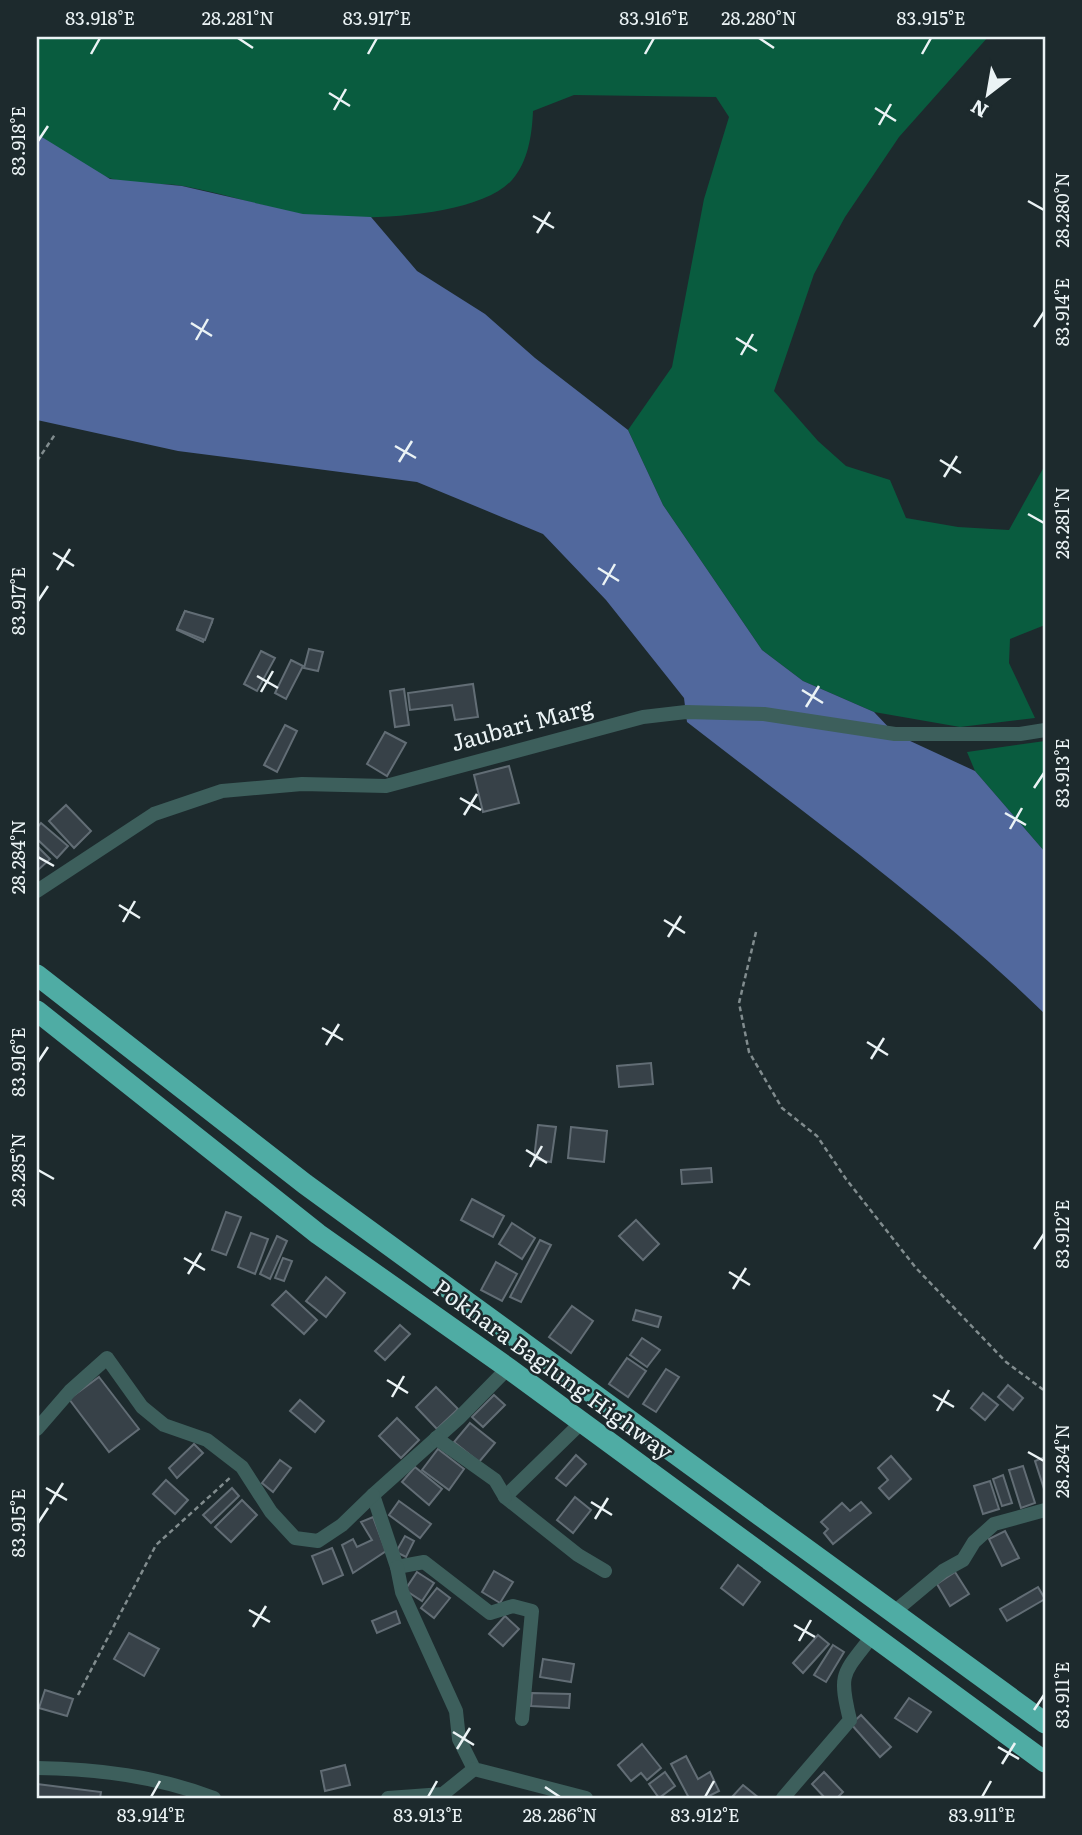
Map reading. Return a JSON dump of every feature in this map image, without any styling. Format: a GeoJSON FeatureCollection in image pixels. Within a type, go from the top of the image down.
{"type":"FeatureCollection","features":[{"type":"Feature","properties":{"kind":"highway","name":"Pokhara Baglung Highway"},"geometry":{"type":"LineString","coordinates":[[37,975],[305,1184],[1045,1723]]}},
{"type":"Feature","properties":{"kind":"highway","name":"Pokhara Baglung Highway"},"geometry":{"type":"LineString","coordinates":[[37,1011],[307,1226],[508,1368],[1045,1762]]}},
{"type":"Feature","properties":{"kind":"street","name":"Jaubari Marg"},"geometry":{"type":"LineString","coordinates":[[37,891],[155,814],[222,791],[302,784],[386,786],[643,717],[685,712],[764,714],[895,734],[1020,734],[1045,730]]}},
{"type":"Feature","properties":{"kind":"street"},"geometry":{"type":"LineString","coordinates":[[37,1429],[70,1391],[107,1358],[142,1407],[164,1424],[207,1440],[242,1466],[271,1511],[295,1538],[317,1541],[342,1525],[508,1368]]}},
{"type":"Feature","properties":{"kind":"street"},"geometry":{"type":"LineString","coordinates":[[505,1497],[582,1422]]}},
{"type":"Feature","properties":{"kind":"street"},"geometry":{"type":"LineString","coordinates":[[436,1437],[495,1480],[505,1497],[578,1555],[605,1572]]}},
{"type":"Feature","properties":{"kind":"street"},"geometry":{"type":"LineString","coordinates":[[373,1495],[397,1567],[402,1592],[456,1711],[459,1739],[474,1769],[586,1798]]}},
{"type":"Feature","properties":{"kind":"street"},"geometry":{"type":"LineString","coordinates":[[894,1612],[943,1571],[963,1560],[974,1542],[994,1524],[1045,1510]]}},
{"type":"Feature","properties":{"kind":"street"},"geometry":{"type":"LineString","coordinates":[[397,1567],[424,1562],[490,1612],[513,1606],[532,1611],[522,1718]]}},
{"type":"Feature","properties":{"kind":"street"},"geometry":{"type":"LineString","coordinates":[[783,1798],[850,1720],[842,1684],[844,1673],[873,1635]]}},
{"type":"Feature","properties":{"kind":"street"},"geometry":{"type":"LineString","coordinates":[[37,1768],[113,1771],[185,1787],[214,1798]]}},
{"type":"Feature","properties":{"kind":"street"},"geometry":{"type":"LineString","coordinates":[[388,1798],[443,1794],[474,1769]]}},
{"type":"Feature","properties":{"kind":"path"},"geometry":{"type":"LineString","coordinates":[[37,461],[56,433]]}},
{"type":"Feature","properties":{"kind":"path"},"geometry":{"type":"LineString","coordinates":[[756,932],[739,1003],[749,1052],[782,1108],[817,1136],[846,1179],[916,1268],[1006,1362],[1045,1391]]}},
{"type":"Feature","properties":{"kind":"path"},"geometry":{"type":"LineString","coordinates":[[78,1695],[156,1545],[242,1466]]}},
{"type":"Feature","properties":{"kind":"green space"},"geometry":{"type":"Polygon","coordinates":[[[37,37],[988,37],[899,137],[845,217],[814,274],[774,391],[818,441],[846,466],[890,480],[906,518],[958,527],[1009,530],[1045,465],[1045,625],[1010,639],[1009,663],[1035,718],[960,727],[874,712],[803,681],[762,650],[663,505],[628,430],[672,367],[704,199],[729,117],[716,97],[574,95],[533,111],[530,139],[522,165],[512,180],[495,193],[471,203],[412,215],[351,218],[324,216],[287,211],[183,186],[118,180],[81,164],[37,134],[37,37]]]}},
{"type":"Feature","properties":{"kind":"green space"},"geometry":{"type":"Polygon","coordinates":[[[1045,741],[1045,852],[975,771],[967,752],[1045,741]]]}},
{"type":"Feature","properties":{"kind":"water"},"geometry":{"type":"Polygon","coordinates":[[[37,134],[110,179],[182,186],[303,214],[371,217],[417,271],[485,314],[535,358],[628,430],[663,505],[762,650],[803,681],[874,712],[895,734],[975,771],[1045,852],[1045,1014],[1003,974],[915,899],[687,722],[684,698],[606,600],[543,534],[417,482],[178,451],[37,420],[37,134]]]}},
{"type":"Feature","properties":{"kind":"building"},"geometry":{"type":"Polygon","coordinates":[[[185,611],[212,622],[203,642],[177,630],[185,611]]]}},
{"type":"Feature","properties":{"kind":"building"},"geometry":{"type":"Polygon","coordinates":[[[185,611],[213,619],[205,640],[177,629],[185,611]]]}},
{"type":"Feature","properties":{"kind":"building"},"geometry":{"type":"Polygon","coordinates":[[[309,649],[323,652],[318,671],[304,668],[309,649]]]}},
{"type":"Feature","properties":{"kind":"building"},"geometry":{"type":"Polygon","coordinates":[[[261,651],[275,658],[257,691],[244,684],[261,651]]]}},
{"type":"Feature","properties":{"kind":"building"},"geometry":{"type":"Polygon","coordinates":[[[291,660],[303,666],[286,699],[275,693],[291,660]]]}},
{"type":"Feature","properties":{"kind":"building"},"geometry":{"type":"Polygon","coordinates":[[[473,684],[478,717],[455,720],[452,705],[410,710],[408,693],[473,684]]]}},
{"type":"Feature","properties":{"kind":"building"},"geometry":{"type":"Polygon","coordinates":[[[404,689],[409,725],[395,727],[390,691],[404,689]]]}},
{"type":"Feature","properties":{"kind":"building"},"geometry":{"type":"Polygon","coordinates":[[[285,725],[297,731],[277,772],[264,765],[285,725]]]}},
{"type":"Feature","properties":{"kind":"building"},"geometry":{"type":"Polygon","coordinates":[[[385,732],[406,743],[387,776],[367,764],[385,732]]]}},
{"type":"Feature","properties":{"kind":"building"},"geometry":{"type":"Polygon","coordinates":[[[509,766],[519,803],[483,812],[474,775],[509,766]]]}},
{"type":"Feature","properties":{"kind":"building"},"geometry":{"type":"Polygon","coordinates":[[[66,805],[91,831],[74,848],[49,821],[66,805]]]}},
{"type":"Feature","properties":{"kind":"building"},"geometry":{"type":"Polygon","coordinates":[[[41,823],[68,846],[57,858],[37,839],[37,828],[41,823]]]}},
{"type":"Feature","properties":{"kind":"building"},"geometry":{"type":"Polygon","coordinates":[[[37,846],[50,859],[37,871],[37,846]]]}},
{"type":"Feature","properties":{"kind":"building"},"geometry":{"type":"Polygon","coordinates":[[[651,1063],[653,1084],[619,1087],[617,1066],[651,1063]]]}},
{"type":"Feature","properties":{"kind":"building"},"geometry":{"type":"Polygon","coordinates":[[[538,1125],[556,1127],[551,1162],[534,1159],[538,1125]]]}},
{"type":"Feature","properties":{"kind":"building"},"geometry":{"type":"Polygon","coordinates":[[[571,1127],[607,1131],[604,1162],[568,1158],[571,1127]]]}},
{"type":"Feature","properties":{"kind":"building"},"geometry":{"type":"Polygon","coordinates":[[[711,1168],[712,1182],[682,1184],[681,1170],[711,1168]]]}},
{"type":"Feature","properties":{"kind":"building"},"geometry":{"type":"Polygon","coordinates":[[[472,1199],[504,1216],[493,1237],[461,1220],[472,1199]]]}},
{"type":"Feature","properties":{"kind":"building"},"geometry":{"type":"Polygon","coordinates":[[[226,1212],[241,1217],[226,1255],[212,1250],[226,1212]]]}},
{"type":"Feature","properties":{"kind":"building"},"geometry":{"type":"Polygon","coordinates":[[[636,1220],[659,1244],[643,1260],[619,1236],[636,1220]]]}},
{"type":"Feature","properties":{"kind":"building"},"geometry":{"type":"Polygon","coordinates":[[[512,1223],[535,1238],[522,1259],[499,1244],[512,1223]]]}},
{"type":"Feature","properties":{"kind":"building"},"geometry":{"type":"Polygon","coordinates":[[[251,1233],[268,1239],[255,1274],[238,1267],[251,1233]]]}},
{"type":"Feature","properties":{"kind":"building"},"geometry":{"type":"Polygon","coordinates":[[[277,1236],[287,1241],[270,1279],[260,1274],[277,1236]]]}},
{"type":"Feature","properties":{"kind":"building"},"geometry":{"type":"Polygon","coordinates":[[[540,1240],[551,1245],[521,1302],[510,1297],[540,1240]]]}},
{"type":"Feature","properties":{"kind":"building"},"geometry":{"type":"Polygon","coordinates":[[[283,1258],[292,1261],[284,1281],[275,1278],[283,1258]]]}},
{"type":"Feature","properties":{"kind":"building"},"geometry":{"type":"Polygon","coordinates":[[[496,1262],[517,1274],[502,1301],[481,1290],[496,1262]]]}},
{"type":"Feature","properties":{"kind":"building"},"geometry":{"type":"Polygon","coordinates":[[[326,1277],[345,1293],[326,1317],[306,1301],[326,1277]]]}},
{"type":"Feature","properties":{"kind":"building"},"geometry":{"type":"Polygon","coordinates":[[[286,1291],[317,1320],[304,1334],[272,1305],[286,1291]]]}},
{"type":"Feature","properties":{"kind":"building"},"geometry":{"type":"Polygon","coordinates":[[[572,1306],[593,1321],[571,1353],[549,1337],[572,1306]]]}},
{"type":"Feature","properties":{"kind":"building"},"geometry":{"type":"Polygon","coordinates":[[[636,1310],[661,1317],[658,1327],[633,1320],[636,1310]]]}},
{"type":"Feature","properties":{"kind":"building"},"geometry":{"type":"Polygon","coordinates":[[[400,1325],[410,1334],[385,1360],[375,1351],[400,1325]]]}},
{"type":"Feature","properties":{"kind":"building"},"geometry":{"type":"Polygon","coordinates":[[[642,1338],[660,1350],[647,1367],[630,1355],[642,1338]]]}},
{"type":"Feature","properties":{"kind":"building"},"geometry":{"type":"Polygon","coordinates":[[[627,1358],[646,1371],[628,1397],[609,1384],[627,1358]]]}},
{"type":"Feature","properties":{"kind":"building"},"geometry":{"type":"Polygon","coordinates":[[[666,1369],[679,1377],[656,1412],[643,1404],[666,1369]]]}},
{"type":"Feature","properties":{"kind":"building"},"geometry":{"type":"Polygon","coordinates":[[[99,1377],[139,1429],[109,1452],[69,1399],[99,1377]]]}},
{"type":"Feature","properties":{"kind":"building"},"geometry":{"type":"Polygon","coordinates":[[[1008,1385],[1023,1398],[1013,1410],[998,1397],[1008,1385]]]}},
{"type":"Feature","properties":{"kind":"building"},"geometry":{"type":"Polygon","coordinates":[[[436,1387],[458,1409],[437,1429],[416,1407],[436,1387]]]}},
{"type":"Feature","properties":{"kind":"building"},"geometry":{"type":"Polygon","coordinates":[[[983,1393],[998,1405],[985,1420],[971,1408],[983,1393]]]}},
{"type":"Feature","properties":{"kind":"building"},"geometry":{"type":"Polygon","coordinates":[[[494,1395],[505,1405],[483,1427],[472,1417],[494,1395]]]}},
{"type":"Feature","properties":{"kind":"building"},"geometry":{"type":"Polygon","coordinates":[[[300,1400],[324,1421],[315,1432],[290,1411],[300,1400]]]}},
{"type":"Feature","properties":{"kind":"building"},"geometry":{"type":"Polygon","coordinates":[[[397,1418],[419,1440],[401,1458],[379,1436],[397,1418]]]}},
{"type":"Feature","properties":{"kind":"building"},"geometry":{"type":"Polygon","coordinates":[[[470,1423],[495,1443],[479,1462],[454,1442],[470,1423]]]}},
{"type":"Feature","properties":{"kind":"building"},"geometry":{"type":"Polygon","coordinates":[[[194,1444],[203,1453],[177,1478],[169,1468],[194,1444]]]}},
{"type":"Feature","properties":{"kind":"building"},"geometry":{"type":"Polygon","coordinates":[[[438,1449],[464,1469],[449,1490],[422,1470],[438,1449]]]}},
{"type":"Feature","properties":{"kind":"building"},"geometry":{"type":"Polygon","coordinates":[[[576,1455],[586,1464],[566,1486],[556,1478],[576,1455]]]}},
{"type":"Feature","properties":{"kind":"building"},"geometry":{"type":"Polygon","coordinates":[[[891,1456],[911,1479],[889,1499],[879,1488],[888,1480],[878,1468],[891,1456]]]}},
{"type":"Feature","properties":{"kind":"building"},"geometry":{"type":"Polygon","coordinates":[[[1045,1457],[1045,1492],[1035,1461],[1045,1457]]]}},
{"type":"Feature","properties":{"kind":"building"},"geometry":{"type":"Polygon","coordinates":[[[280,1460],[291,1468],[273,1492],[262,1483],[280,1460]]]}},
{"type":"Feature","properties":{"kind":"building"},"geometry":{"type":"Polygon","coordinates":[[[1023,1466],[1035,1503],[1021,1508],[1009,1470],[1023,1466]]]}},
{"type":"Feature","properties":{"kind":"building"},"geometry":{"type":"Polygon","coordinates":[[[415,1467],[442,1489],[429,1505],[402,1482],[415,1467]]]}},
{"type":"Feature","properties":{"kind":"building"},"geometry":{"type":"Polygon","coordinates":[[[1003,1475],[1012,1503],[1002,1506],[993,1479],[1003,1475]]]}},
{"type":"Feature","properties":{"kind":"building"},"geometry":{"type":"Polygon","coordinates":[[[166,1480],[188,1500],[175,1514],[153,1494],[166,1480]]]}},
{"type":"Feature","properties":{"kind":"building"},"geometry":{"type":"Polygon","coordinates":[[[990,1481],[999,1509],[983,1514],[974,1486],[990,1481]]]}},
{"type":"Feature","properties":{"kind":"building"},"geometry":{"type":"Polygon","coordinates":[[[232,1488],[239,1496],[211,1523],[203,1515],[232,1488]]]}},
{"type":"Feature","properties":{"kind":"building"},"geometry":{"type":"Polygon","coordinates":[[[575,1497],[591,1510],[573,1533],[557,1520],[575,1497]]]}},
{"type":"Feature","properties":{"kind":"building"},"geometry":{"type":"Polygon","coordinates":[[[242,1500],[257,1515],[231,1542],[215,1527],[242,1500]]]}},
{"type":"Feature","properties":{"kind":"building"},"geometry":{"type":"Polygon","coordinates":[[[399,1501],[431,1524],[420,1538],[389,1515],[399,1501]]]}},
{"type":"Feature","properties":{"kind":"building"},"geometry":{"type":"Polygon","coordinates":[[[861,1502],[871,1513],[833,1544],[824,1533],[828,1529],[821,1522],[842,1503],[850,1511],[861,1502]]]}},
{"type":"Feature","properties":{"kind":"building"},"geometry":{"type":"Polygon","coordinates":[[[373,1517],[386,1551],[353,1573],[342,1545],[353,1539],[357,1547],[372,1540],[361,1522],[373,1517]]]}},
{"type":"Feature","properties":{"kind":"building"},"geometry":{"type":"Polygon","coordinates":[[[1005,1531],[1019,1558],[1002,1566],[989,1539],[1005,1531]]]}},
{"type":"Feature","properties":{"kind":"building"},"geometry":{"type":"Polygon","coordinates":[[[405,1536],[414,1541],[406,1557],[396,1552],[405,1536]]]}},
{"type":"Feature","properties":{"kind":"building"},"geometry":{"type":"Polygon","coordinates":[[[332,1548],[343,1575],[323,1584],[312,1556],[332,1548]]]}},
{"type":"Feature","properties":{"kind":"building"},"geometry":{"type":"Polygon","coordinates":[[[738,1565],[760,1582],[743,1605],[721,1588],[738,1565]]]}},
{"type":"Feature","properties":{"kind":"building"},"geometry":{"type":"Polygon","coordinates":[[[494,1571],[513,1582],[500,1603],[482,1592],[494,1571]]]}},
{"type":"Feature","properties":{"kind":"building"},"geometry":{"type":"Polygon","coordinates":[[[417,1572],[434,1583],[422,1601],[405,1590],[417,1572]]]}},
{"type":"Feature","properties":{"kind":"building"},"geometry":{"type":"Polygon","coordinates":[[[955,1572],[969,1594],[950,1606],[937,1584],[955,1572]]]}},
{"type":"Feature","properties":{"kind":"building"},"geometry":{"type":"Polygon","coordinates":[[[1038,1587],[1045,1599],[1007,1621],[1000,1609],[1038,1587]]]}},
{"type":"Feature","properties":{"kind":"building"},"geometry":{"type":"Polygon","coordinates":[[[437,1588],[450,1598],[434,1618],[421,1608],[437,1588]]]}},
{"type":"Feature","properties":{"kind":"building"},"geometry":{"type":"Polygon","coordinates":[[[396,1611],[400,1623],[377,1633],[372,1621],[396,1611]]]}},
{"type":"Feature","properties":{"kind":"building"},"geometry":{"type":"Polygon","coordinates":[[[505,1616],[519,1629],[503,1646],[489,1634],[505,1616]]]}},
{"type":"Feature","properties":{"kind":"building"},"geometry":{"type":"Polygon","coordinates":[[[129,1633],[159,1649],[144,1676],[114,1659],[129,1633]]]}},
{"type":"Feature","properties":{"kind":"building"},"geometry":{"type":"Polygon","coordinates":[[[818,1635],[829,1644],[803,1673],[793,1663],[818,1635]]]}},
{"type":"Feature","properties":{"kind":"building"},"geometry":{"type":"Polygon","coordinates":[[[833,1645],[844,1652],[826,1682],[814,1675],[833,1645]]]}},
{"type":"Feature","properties":{"kind":"building"},"geometry":{"type":"Polygon","coordinates":[[[543,1659],[574,1664],[571,1682],[540,1677],[543,1659]]]}},
{"type":"Feature","properties":{"kind":"building"},"geometry":{"type":"Polygon","coordinates":[[[45,1690],[73,1699],[67,1716],[39,1708],[45,1690]]]}},
{"type":"Feature","properties":{"kind":"building"},"geometry":{"type":"Polygon","coordinates":[[[532,1693],[570,1694],[569,1708],[531,1706],[532,1693]]]}},
{"type":"Feature","properties":{"kind":"building"},"geometry":{"type":"Polygon","coordinates":[[[909,1698],[931,1712],[917,1732],[895,1718],[909,1698]]]}},
{"type":"Feature","properties":{"kind":"building"},"geometry":{"type":"Polygon","coordinates":[[[861,1715],[891,1747],[880,1757],[851,1724],[861,1715]]]}},
{"type":"Feature","properties":{"kind":"building"},"geometry":{"type":"Polygon","coordinates":[[[642,1744],[661,1768],[647,1780],[641,1773],[631,1781],[618,1765],[642,1744]]]}},
{"type":"Feature","properties":{"kind":"building"},"geometry":{"type":"Polygon","coordinates":[[[686,1756],[698,1779],[710,1772],[719,1791],[705,1798],[689,1798],[671,1764],[686,1756]]]}},
{"type":"Feature","properties":{"kind":"building"},"geometry":{"type":"Polygon","coordinates":[[[345,1765],[350,1785],[325,1791],[321,1771],[345,1765]]]}},
{"type":"Feature","properties":{"kind":"building"},"geometry":{"type":"Polygon","coordinates":[[[665,1772],[675,1786],[659,1798],[649,1784],[665,1772]]]}},
{"type":"Feature","properties":{"kind":"building"},"geometry":{"type":"Polygon","coordinates":[[[824,1772],[843,1792],[837,1798],[825,1798],[812,1784],[824,1772]]]}},
{"type":"Feature","properties":{"kind":"building"},"geometry":{"type":"Polygon","coordinates":[[[37,1784],[101,1792],[100,1798],[37,1798],[37,1784]]]}},
{"type":"Feature","properties":{"kind":"building"},"geometry":{"type":"Polygon","coordinates":[[[743,1785],[759,1798],[731,1798],[743,1785]]]}}]}
